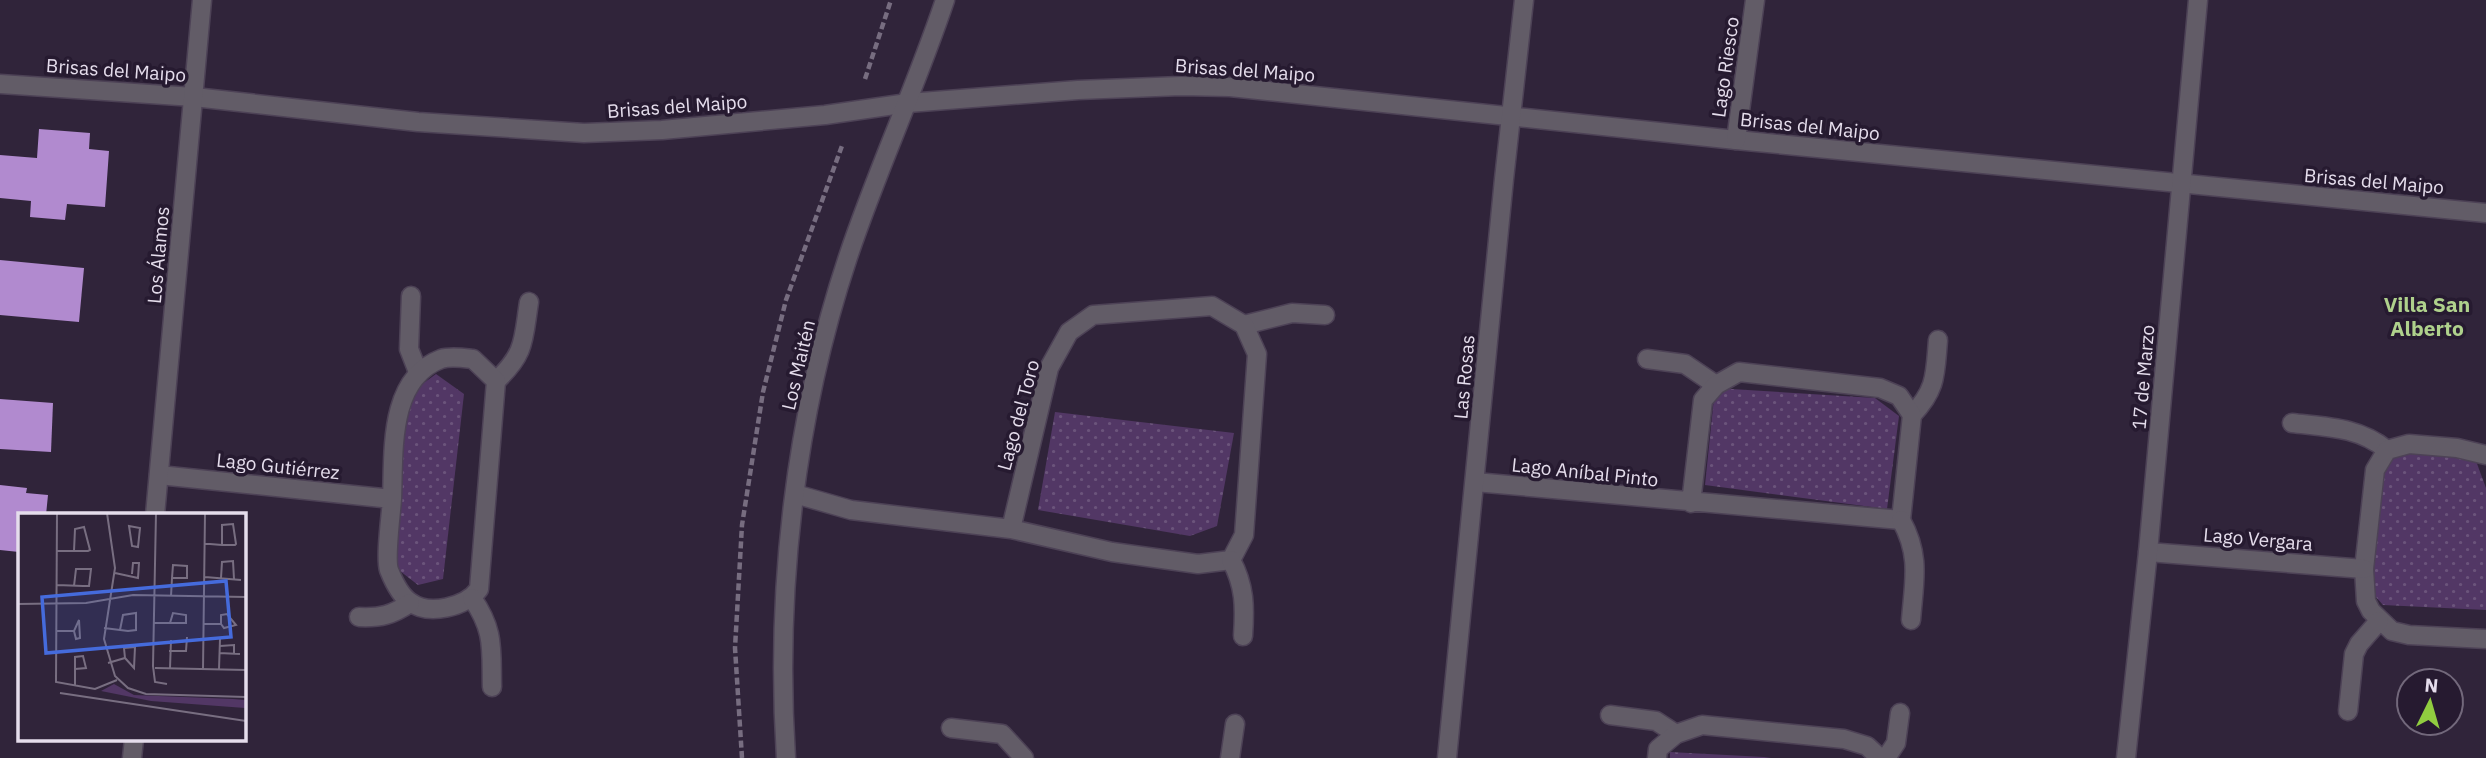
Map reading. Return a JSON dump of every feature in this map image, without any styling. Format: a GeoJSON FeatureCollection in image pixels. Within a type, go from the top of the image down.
{"type":"FeatureCollection","features":[{"type":"Feature","properties":{"kind":"street","name":"Los Álamos"},"geometry":{"type":"LineString","coordinates":[[155,513],[202,0]]}},
{"type":"Feature","properties":{"kind":"street","name":"Los Maitén"},"geometry":{"type":"LineString","coordinates":[[786,758],[783,640],[787,567],[795,494],[809,411],[848,259],[945,0]]}},
{"type":"Feature","properties":{"kind":"street","name":"Las Rosas"},"geometry":{"type":"LineString","coordinates":[[1447,758],[1524,0]]}},
{"type":"Feature","properties":{"kind":"street","name":"Lago Riesco"},"geometry":{"type":"LineString","coordinates":[[1736,141],[1755,0]]}},
{"type":"Feature","properties":{"kind":"street","name":"17 de Marzo"},"geometry":{"type":"LineString","coordinates":[[2126,758],[2148,552],[2198,0]]}},
{"type":"Feature","properties":{"kind":"street","name":"Brisas del Maipo"},"geometry":{"type":"LineString","coordinates":[[0,84],[194,97],[418,122],[584,133],[662,130],[825,115],[908,103],[1078,90],[1181,86],[1278,91],[1736,141],[2486,213]]}},
{"type":"Feature","properties":{"kind":"street"},"geometry":{"type":"LineString","coordinates":[[411,296],[409,349],[418,372]]}},
{"type":"Feature","properties":{"kind":"street"},"geometry":{"type":"LineString","coordinates":[[496,381],[473,359],[443,358],[418,372],[404,393],[394,442],[388,568],[397,586],[411,603],[441,610],[472,598],[479,589],[496,381],[519,356],[529,302]]}},
{"type":"Feature","properties":{"kind":"street","name":"Lago del Toro"},"geometry":{"type":"LineString","coordinates":[[1011,530],[1049,368],[1069,332],[1093,315],[1212,306],[1244,325]]}},
{"type":"Feature","properties":{"kind":"street"},"geometry":{"type":"LineString","coordinates":[[1243,636],[1243,590],[1231,560],[1244,535],[1256,354],[1244,325],[1292,313],[1325,315]]}},
{"type":"Feature","properties":{"kind":"street"},"geometry":{"type":"LineString","coordinates":[[1911,620],[1914,552],[1901,520],[1912,415],[1927,400],[1938,340]]}},
{"type":"Feature","properties":{"kind":"street"},"geometry":{"type":"LineString","coordinates":[[1647,359],[1685,364],[1716,385]]}},
{"type":"Feature","properties":{"kind":"street"},"geometry":{"type":"LineString","coordinates":[[1692,503],[1703,400],[1716,385],[1739,372],[1880,388],[1899,396],[1912,415]]}},
{"type":"Feature","properties":{"kind":"street"},"geometry":{"type":"LineString","coordinates":[[2292,423],[2353,430],[2374,439],[2387,450]]}},
{"type":"Feature","properties":{"kind":"street"},"geometry":{"type":"LineString","coordinates":[[2486,455],[2458,448],[2409,444],[2387,450],[2375,470],[2364,569],[2366,601],[2379,621],[2392,631],[2409,635],[2486,639]]}},
{"type":"Feature","properties":{"kind":"street","name":"Lago Gutiérrez"},"geometry":{"type":"LineString","coordinates":[[159,475],[392,499]]}},
{"type":"Feature","properties":{"kind":"street","name":"Lago Aníbal Pinto"},"geometry":{"type":"LineString","coordinates":[[1475,482],[1901,520]]}},
{"type":"Feature","properties":{"kind":"street"},"geometry":{"type":"LineString","coordinates":[[795,494],[851,510],[1011,530],[1112,552],[1198,564],[1231,560]]}},
{"type":"Feature","properties":{"kind":"street","name":"Lago Vergara"},"geometry":{"type":"LineString","coordinates":[[2148,552],[2364,569]]}},
{"type":"Feature","properties":{"kind":"street"},"geometry":{"type":"LineString","coordinates":[[472,598],[488,623],[491,636],[492,687]]}},
{"type":"Feature","properties":{"kind":"street"},"geometry":{"type":"LineString","coordinates":[[359,617],[386,617],[411,603]]}},
{"type":"Feature","properties":{"kind":"street"},"geometry":{"type":"LineString","coordinates":[[2348,711],[2354,654],[2379,621]]}},
{"type":"Feature","properties":{"kind":"street"},"geometry":{"type":"LineString","coordinates":[[1885,758],[1896,743],[1900,713]]}},
{"type":"Feature","properties":{"kind":"street"},"geometry":{"type":"LineString","coordinates":[[1610,715],[1656,721],[1676,734]]}},
{"type":"Feature","properties":{"kind":"street"},"geometry":{"type":"LineString","coordinates":[[1230,758],[1235,724]]}},
{"type":"Feature","properties":{"kind":"street"},"geometry":{"type":"LineString","coordinates":[[1657,758],[1658,749],[1676,734],[1702,725],[1844,739],[1867,746],[1880,758]]}},
{"type":"Feature","properties":{"kind":"street"},"geometry":{"type":"LineString","coordinates":[[951,728],[1002,734],[1024,758]]}},
{"type":"Feature","properties":{"kind":"street"},"geometry":{"type":"LineString","coordinates":[[132,758],[134,740]]}},
{"type":"Feature","properties":{"kind":"shaded area"},"geometry":{"type":"Polygon","coordinates":[[[436,374],[464,394],[443,579],[418,585],[400,571],[392,550],[402,399],[436,374]]]}},
{"type":"Feature","properties":{"kind":"shaded area"},"geometry":{"type":"Polygon","coordinates":[[[1715,388],[1875,398],[1899,416],[1887,509],[1705,485],[1715,388]]]}},
{"type":"Feature","properties":{"kind":"shaded area"},"geometry":{"type":"Polygon","coordinates":[[[1055,412],[1234,433],[1217,526],[1190,536],[1038,510],[1055,412]]]}},
{"type":"Feature","properties":{"kind":"shaded area"},"geometry":{"type":"Polygon","coordinates":[[[2384,453],[2450,453],[2476,461],[2486,488],[2486,610],[2383,605],[2368,588],[2384,453]]]}},
{"type":"Feature","properties":{"kind":"shaded area"},"geometry":{"type":"Polygon","coordinates":[[[1670,752],[1764,757],[1771,758],[1670,758],[1670,752]]]}},
{"type":"Feature","properties":{"kind":"building"},"geometry":{"type":"Polygon","coordinates":[[[39,129],[90,133],[89,149],[109,151],[105,207],[67,204],[65,220],[30,217],[31,201],[0,198],[0,155],[37,158],[39,129]]]}},
{"type":"Feature","properties":{"kind":"building"},"geometry":{"type":"Polygon","coordinates":[[[0,260],[84,268],[79,322],[0,315],[0,260]]]}},
{"type":"Feature","properties":{"kind":"building"},"geometry":{"type":"Polygon","coordinates":[[[0,399],[53,403],[51,452],[0,449],[0,399]]]}},
{"type":"Feature","properties":{"kind":"building"},"geometry":{"type":"Polygon","coordinates":[[[0,485],[27,488],[26,493],[48,495],[46,513],[18,513],[18,552],[0,550],[0,485]]]}},
{"type":"Feature","properties":{"kind":"district","name":"Villa San Alberto"},"geometry":{"type":"Point","coordinates":[2427,316]}}]}
